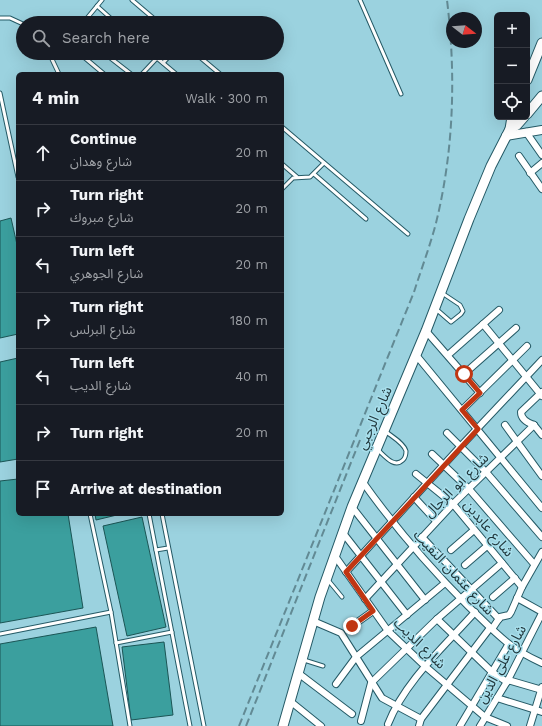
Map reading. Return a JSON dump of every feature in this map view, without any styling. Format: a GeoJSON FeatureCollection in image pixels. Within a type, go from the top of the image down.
{"type":"FeatureCollection","features":[{"type":"Feature","properties":{"kind":"main road"},"geometry":{"type":"LineString","coordinates":[[530,73],[542,43]]}},
{"type":"Feature","properties":{"kind":"main road"},"geometry":{"type":"LineString","coordinates":[[530,110],[542,96]]}},
{"type":"Feature","properties":{"kind":"main road"},"geometry":{"type":"LineString","coordinates":[[508,133],[511,120]]}},
{"type":"Feature","properties":{"kind":"main road"},"geometry":{"type":"LineString","coordinates":[[508,133],[521,120]]}},
{"type":"Feature","properties":{"kind":"main road","name":"شارع الرجبي"},"geometry":{"type":"LineString","coordinates":[[283,726],[313,621],[352,507],[426,331],[469,218],[508,133]]}},
{"type":"Feature","properties":{"kind":"street"},"geometry":{"type":"LineString","coordinates":[[508,133],[542,130]]}},
{"type":"Feature","properties":{"kind":"street"},"geometry":{"type":"LineString","coordinates":[[526,132],[542,155]]}},
{"type":"Feature","properties":{"kind":"street"},"geometry":{"type":"LineString","coordinates":[[518,156],[542,189]]}},
{"type":"Feature","properties":{"kind":"street"},"geometry":{"type":"LineString","coordinates":[[530,173],[542,163]]}},
{"type":"Feature","properties":{"kind":"street"},"geometry":{"type":"LineString","coordinates":[[448,355],[499,310]]}},
{"type":"Feature","properties":{"kind":"street"},"geometry":{"type":"LineString","coordinates":[[483,324],[541,394],[521,412],[521,416],[526,422],[534,425],[542,435]]}},
{"type":"Feature","properties":{"kind":"street"},"geometry":{"type":"LineString","coordinates":[[464,374],[516,328]]}},
{"type":"Feature","properties":{"kind":"street"},"geometry":{"type":"LineString","coordinates":[[426,331],[480,393]]}},
{"type":"Feature","properties":{"kind":"street"},"geometry":{"type":"LineString","coordinates":[[462,410],[527,346]]}},
{"type":"Feature","properties":{"kind":"street"},"geometry":{"type":"LineString","coordinates":[[416,355],[542,508]]}},
{"type":"Feature","properties":{"kind":"street"},"geometry":{"type":"LineString","coordinates":[[346,572],[460,446],[478,429],[542,360]]}},
{"type":"Feature","properties":{"kind":"street"},"geometry":{"type":"LineString","coordinates":[[505,425],[542,476]]}},
{"type":"Feature","properties":{"kind":"street","name":"شارع ابو الرجال"},"geometry":{"type":"LineString","coordinates":[[365,599],[436,521],[534,425]]}},
{"type":"Feature","properties":{"kind":"street"},"geometry":{"type":"LineString","coordinates":[[447,434],[486,472],[542,538]]}},
{"type":"Feature","properties":{"kind":"street"},"geometry":{"type":"LineString","coordinates":[[432,454],[468,489],[534,564]]}},
{"type":"Feature","properties":{"kind":"street","name":"شارع عابدين"},"geometry":{"type":"LineString","coordinates":[[416,474],[453,504],[522,586]]}},
{"type":"Feature","properties":{"kind":"street","name":"شارع عثمان النقيب"},"geometry":{"type":"LineString","coordinates":[[362,481],[392,522],[446,583],[508,645],[521,654],[542,663]]}},
{"type":"Feature","properties":{"kind":"street"},"geometry":{"type":"LineString","coordinates":[[414,497],[436,521]]}},
{"type":"Feature","properties":{"kind":"street"},"geometry":{"type":"LineString","coordinates":[[352,507],[425,600]]}},
{"type":"Feature","properties":{"kind":"street"},"geometry":{"type":"LineString","coordinates":[[451,550],[474,530]]}},
{"type":"Feature","properties":{"kind":"street"},"geometry":{"type":"LineString","coordinates":[[343,533],[407,615]]}},
{"type":"Feature","properties":{"kind":"street"},"geometry":{"type":"LineString","coordinates":[[422,537],[499,619]]}},
{"type":"Feature","properties":{"kind":"street"},"geometry":{"type":"LineString","coordinates":[[465,565],[488,546]]}},
{"type":"Feature","properties":{"kind":"street"},"geometry":{"type":"LineString","coordinates":[[419,726],[421,719],[491,628],[503,615],[509,615],[522,586],[542,552]]}},
{"type":"Feature","properties":{"kind":"street","name":"شارع الديب"},"geometry":{"type":"LineString","coordinates":[[334,556],[388,631],[426,667],[485,717],[507,726]]}},
{"type":"Feature","properties":{"kind":"street"},"geometry":{"type":"LineString","coordinates":[[361,721],[371,683],[437,619],[502,563]]}},
{"type":"Feature","properties":{"kind":"street"},"geometry":{"type":"LineString","coordinates":[[493,597],[515,578]]}},
{"type":"Feature","properties":{"kind":"street"},"geometry":{"type":"LineString","coordinates":[[336,684],[356,657],[446,583]]}},
{"type":"Feature","properties":{"kind":"street"},"geometry":{"type":"LineString","coordinates":[[517,598],[542,612]]}},
{"type":"Feature","properties":{"kind":"street"},"geometry":{"type":"LineString","coordinates":[[352,626],[373,611]]}},
{"type":"Feature","properties":{"kind":"street"},"geometry":{"type":"LineString","coordinates":[[388,724],[395,705],[426,667],[475,612]]}},
{"type":"Feature","properties":{"kind":"street","name":"شارع على الدين"},"geometry":{"type":"LineString","coordinates":[[480,726],[508,681],[542,612]]}},
{"type":"Feature","properties":{"kind":"street"},"geometry":{"type":"LineString","coordinates":[[437,619],[492,672],[508,681],[542,689],[530,726]]}},
{"type":"Feature","properties":{"kind":"street"},"geometry":{"type":"LineString","coordinates":[[313,621],[341,633],[371,683],[382,698],[421,719]]}},
{"type":"Feature","properties":{"kind":"street"},"geometry":{"type":"LineString","coordinates":[[460,726],[508,645]]}},
{"type":"Feature","properties":{"kind":"street"},"geometry":{"type":"LineString","coordinates":[[298,673],[352,714]]}},
{"type":"Feature","properties":{"kind":"street"},"geometry":{"type":"LineString","coordinates":[[497,698],[542,712]]}},
{"type":"Feature","properties":{"kind":"street"},"geometry":{"type":"LineString","coordinates":[[290,701],[321,726]]}},
{"type":"Feature","properties":{"kind":"lane"},"geometry":{"type":"LineString","coordinates":[[88,16],[102,0]]}},
{"type":"Feature","properties":{"kind":"lane"},"geometry":{"type":"LineString","coordinates":[[132,0],[151,16]]}},
{"type":"Feature","properties":{"kind":"lane"},"geometry":{"type":"LineString","coordinates":[[360,0],[401,94]]}},
{"type":"Feature","properties":{"kind":"lane"},"geometry":{"type":"LineString","coordinates":[[96,6],[108,16]]}},
{"type":"Feature","properties":{"kind":"lane"},"geometry":{"type":"LineString","coordinates":[[0,18],[10,18],[16,21]]}},
{"type":"Feature","properties":{"kind":"lane"},"geometry":{"type":"LineString","coordinates":[[52,60],[58,72]]}},
{"type":"Feature","properties":{"kind":"lane"},"geometry":{"type":"LineString","coordinates":[[87,60],[102,72]]}},
{"type":"Feature","properties":{"kind":"lane"},"geometry":{"type":"LineString","coordinates":[[113,60],[128,72]]}},
{"type":"Feature","properties":{"kind":"lane"},"geometry":{"type":"LineString","coordinates":[[144,72],[155,60]]}},
{"type":"Feature","properties":{"kind":"lane"},"geometry":{"type":"LineString","coordinates":[[160,60],[173,72]]}},
{"type":"Feature","properties":{"kind":"lane"},"geometry":{"type":"LineString","coordinates":[[203,60],[218,72]]}},
{"type":"Feature","properties":{"kind":"lane"},"geometry":{"type":"LineString","coordinates":[[0,93],[16,168]]}},
{"type":"Feature","properties":{"kind":"lane"},"geometry":{"type":"LineString","coordinates":[[284,129],[408,234]]}},
{"type":"Feature","properties":{"kind":"lane"},"geometry":{"type":"LineString","coordinates":[[284,186],[289,180],[297,177],[307,178],[314,174],[324,163]]}},
{"type":"Feature","properties":{"kind":"lane"},"geometry":{"type":"LineString","coordinates":[[284,166],[297,177]]}},
{"type":"Feature","properties":{"kind":"lane"},"geometry":{"type":"LineString","coordinates":[[314,174],[366,219]]}},
{"type":"Feature","properties":{"kind":"lane"},"geometry":{"type":"LineString","coordinates":[[434,308],[451,322],[463,311],[460,305],[440,292]]}},
{"type":"Feature","properties":{"kind":"lane"},"geometry":{"type":"LineString","coordinates":[[376,448],[391,462],[402,462],[405,457],[406,451],[403,446],[384,430]]}},
{"type":"Feature","properties":{"kind":"lane"},"geometry":{"type":"LineString","coordinates":[[90,516],[111,612],[130,726]]}},
{"type":"Feature","properties":{"kind":"lane"},"geometry":{"type":"LineString","coordinates":[[149,516],[190,726]]}},
{"type":"Feature","properties":{"kind":"lane"},"geometry":{"type":"LineString","coordinates":[[162,516],[204,726]]}},
{"type":"Feature","properties":{"kind":"lane"},"geometry":{"type":"LineString","coordinates":[[156,550],[168,548]]}},
{"type":"Feature","properties":{"kind":"lane"},"geometry":{"type":"LineString","coordinates":[[327,578],[342,597]]}},
{"type":"Feature","properties":{"kind":"lane"},"geometry":{"type":"LineString","coordinates":[[0,634],[111,612]]}},
{"type":"Feature","properties":{"kind":"lane"},"geometry":{"type":"LineString","coordinates":[[116,643],[172,632]]}},
{"type":"Feature","properties":{"kind":"lane"},"geometry":{"type":"LineString","coordinates":[[302,659],[323,666]]}},
{"type":"Feature","properties":{"kind":"building"},"geometry":{"type":"Polygon","coordinates":[[[11,218],[16,240],[16,334],[0,338],[0,221],[11,218]]]}},
{"type":"Feature","properties":{"kind":"building"},"geometry":{"type":"Polygon","coordinates":[[[16,358],[16,459],[0,462],[0,362],[16,358]]]}},
{"type":"Feature","properties":{"kind":"building"},"geometry":{"type":"Polygon","coordinates":[[[16,479],[16,516],[68,516],[83,608],[0,623],[0,481],[16,479]]]}},
{"type":"Feature","properties":{"kind":"building"},"geometry":{"type":"Polygon","coordinates":[[[95,516],[113,516],[96,520],[95,516]]]}},
{"type":"Feature","properties":{"kind":"building"},"geometry":{"type":"Polygon","coordinates":[[[142,517],[166,627],[127,636],[103,526],[142,517]]]}},
{"type":"Feature","properties":{"kind":"building"},"geometry":{"type":"Polygon","coordinates":[[[96,627],[113,726],[0,726],[0,644],[96,627]]]}},
{"type":"Feature","properties":{"kind":"building"},"geometry":{"type":"Polygon","coordinates":[[[164,642],[173,715],[131,720],[122,647],[164,642]]]}},
{"type":"Feature","properties":{"kind":"railway"},"geometry":{"type":"LineString","coordinates":[[239,726],[414,292],[434,232],[447,168],[452,112],[452,56],[447,0]]}},
{"type":"Feature","properties":{"kind":"railway"},"geometry":{"type":"LineString","coordinates":[[246,726],[360,440]]}},
{"type":"Feature","properties":{"kind":"route"},"geometry":{"type":"LineString","coordinates":[[352,626],[373,611],[346,572],[460,446],[478,429],[462,410],[480,393],[464,374]]}}]}
